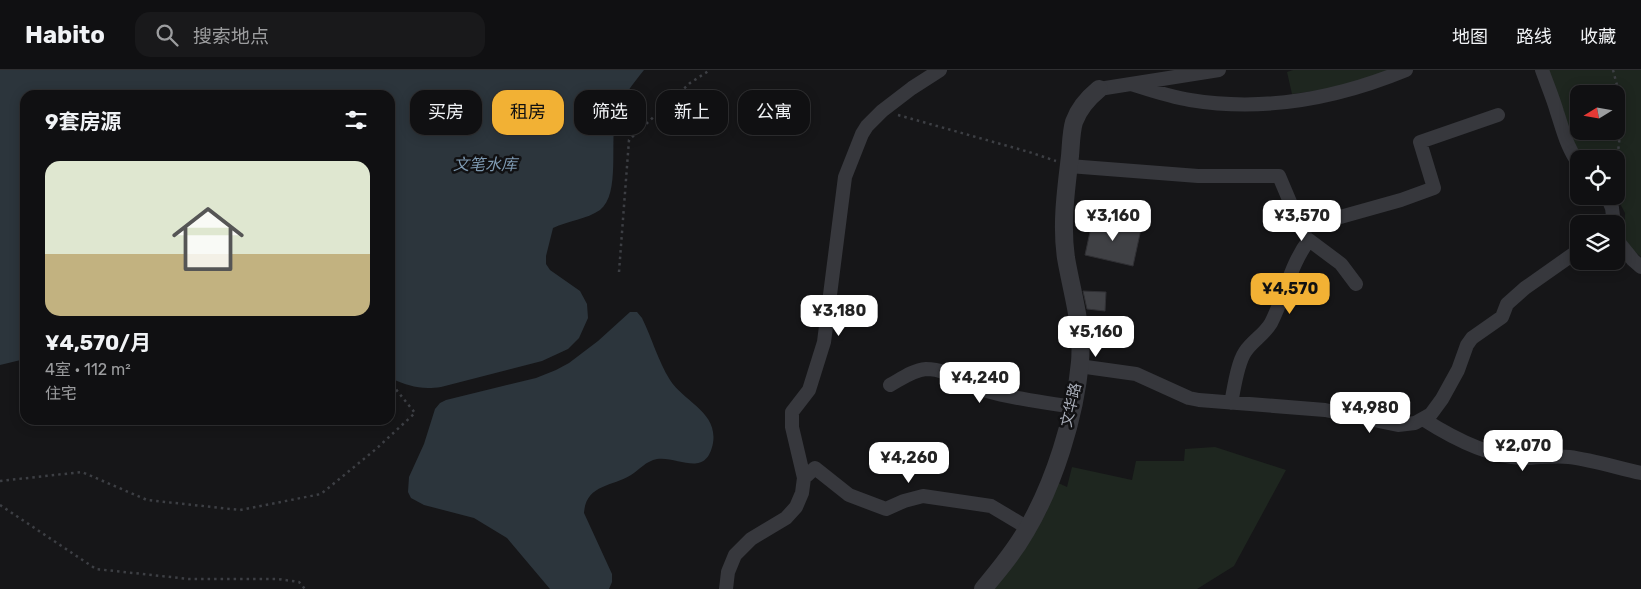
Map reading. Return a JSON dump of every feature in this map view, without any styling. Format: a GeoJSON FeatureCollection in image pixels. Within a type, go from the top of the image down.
{"type":"FeatureCollection","features":[{"type":"Feature","properties":{"kind":"street"},"geometry":{"type":"LineString","coordinates":[[726,589],[728,572],[735,555],[751,539],[786,518],[796,506],[802,493],[804,478],[792,426],[792,412],[809,390],[824,342],[845,177],[867,126],[882,111],[940,70]]}},
{"type":"Feature","properties":{"kind":"street"},"geometry":{"type":"LineString","coordinates":[[1099,90],[1219,70]]}},
{"type":"Feature","properties":{"kind":"street"},"geometry":{"type":"LineString","coordinates":[[1131,84],[1189,100],[1266,104],[1290,102],[1336,93],[1406,70]]}},
{"type":"Feature","properties":{"kind":"street"},"geometry":{"type":"LineString","coordinates":[[1542,70],[1558,114],[1562,132],[1570,150]]}},
{"type":"Feature","properties":{"kind":"street","name":"文华路"},"geometry":{"type":"LineString","coordinates":[[984,589],[1007,560],[1028,528],[1045,494],[1055,467],[1072,407],[1079,366],[1080,326],[1064,243],[1064,210],[1073,124],[1083,104],[1099,90]]}},
{"type":"Feature","properties":{"kind":"street"},"geometry":{"type":"LineString","coordinates":[[1069,166],[1198,176],[1280,176],[1300,228],[1401,200],[1434,188],[1420,142],[1498,116]]}},
{"type":"Feature","properties":{"kind":"street"},"geometry":{"type":"LineString","coordinates":[[1231,403],[1242,357],[1263,335],[1271,322],[1300,252],[1309,240],[1341,264],[1356,284]]}},
{"type":"Feature","properties":{"kind":"street"},"geometry":{"type":"LineString","coordinates":[[1625,251],[1641,267]]}},
{"type":"Feature","properties":{"kind":"street"},"geometry":{"type":"LineString","coordinates":[[1079,366],[1136,374],[1189,398],[1325,410],[1398,425],[1416,424],[1437,407],[1458,370],[1467,345],[1472,338],[1502,317],[1507,304],[1525,288],[1570,256]]}},
{"type":"Feature","properties":{"kind":"street"},"geometry":{"type":"LineString","coordinates":[[890,385],[916,371],[925,369],[935,370],[954,376],[989,392],[1072,407]]}},
{"type":"Feature","properties":{"kind":"street"},"geometry":{"type":"LineString","coordinates":[[1423,420],[1444,433],[1496,453],[1524,458],[1572,457],[1641,473]]}},
{"type":"Feature","properties":{"kind":"street"},"geometry":{"type":"LineString","coordinates":[[804,478],[815,468],[849,495],[886,509],[918,496],[990,506],[1028,528]]}},
{"type":"Feature","properties":{"kind":"path"},"geometry":{"type":"LineString","coordinates":[[619,272],[629,140],[690,83],[710,70]]}},
{"type":"Feature","properties":{"kind":"path"},"geometry":{"type":"LineString","coordinates":[[1613,70],[1623,108],[1618,150]]}},
{"type":"Feature","properties":{"kind":"path"},"geometry":{"type":"LineString","coordinates":[[882,111],[1029,152],[1069,166]]}},
{"type":"Feature","properties":{"kind":"path"},"geometry":{"type":"LineString","coordinates":[[0,480],[82,472],[147,500],[240,510],[321,494],[376,449],[415,413],[395,388]]}},
{"type":"Feature","properties":{"kind":"path"},"geometry":{"type":"LineString","coordinates":[[0,505],[96,570],[189,579],[278,580],[299,582],[305,589]]}},
{"type":"Feature","properties":{"kind":"shaded area"},"geometry":{"type":"Polygon","coordinates":[[[1293,70],[1390,70],[1344,87],[1292,94],[1287,72],[1293,70]]]}},
{"type":"Feature","properties":{"kind":"shaded area"},"geometry":{"type":"Polygon","coordinates":[[[1546,70],[1641,70],[1641,257],[1625,243],[1625,213],[1621,205],[1625,205],[1625,150],[1576,150],[1572,140],[1625,140],[1625,85],[1570,85],[1570,134],[1546,70]]]}},
{"type":"Feature","properties":{"kind":"shaded area"},"geometry":{"type":"Polygon","coordinates":[[[1215,447],[1286,470],[1234,566],[1197,589],[991,589],[1046,513],[1056,482],[1067,487],[1072,467],[1132,480],[1136,461],[1184,461],[1185,449],[1215,447]]]}},
{"type":"Feature","properties":{"kind":"water","name":"文笔水库"},"geometry":{"type":"Polygon","coordinates":[[[0,70],[644,70],[629,90],[574,90],[574,135],[614,135],[612,180],[606,202],[595,213],[553,228],[546,256],[546,264],[550,270],[580,291],[587,304],[588,318],[579,338],[568,349],[542,361],[441,387],[427,388],[409,385],[395,380],[395,90],[20,90],[20,360],[0,365],[0,70]]]}},
{"type":"Feature","properties":{"kind":"water"},"geometry":{"type":"Polygon","coordinates":[[[630,312],[637,312],[642,318],[670,380],[705,415],[713,432],[713,443],[709,454],[698,463],[665,459],[653,460],[624,479],[595,491],[586,504],[584,513],[612,574],[612,582],[609,589],[550,589],[507,538],[474,518],[424,505],[411,498],[408,492],[409,477],[424,444],[435,409],[440,403],[536,378],[556,370],[569,363],[598,341],[630,312]]]}},
{"type":"Feature","properties":{"kind":"building"},"geometry":{"type":"Polygon","coordinates":[[[1093,218],[1141,229],[1133,266],[1085,255],[1093,218]]]}},
{"type":"Feature","properties":{"kind":"building"},"geometry":{"type":"Polygon","coordinates":[[[1083,291],[1106,292],[1105,311],[1087,309],[1083,291]]]}}]}
